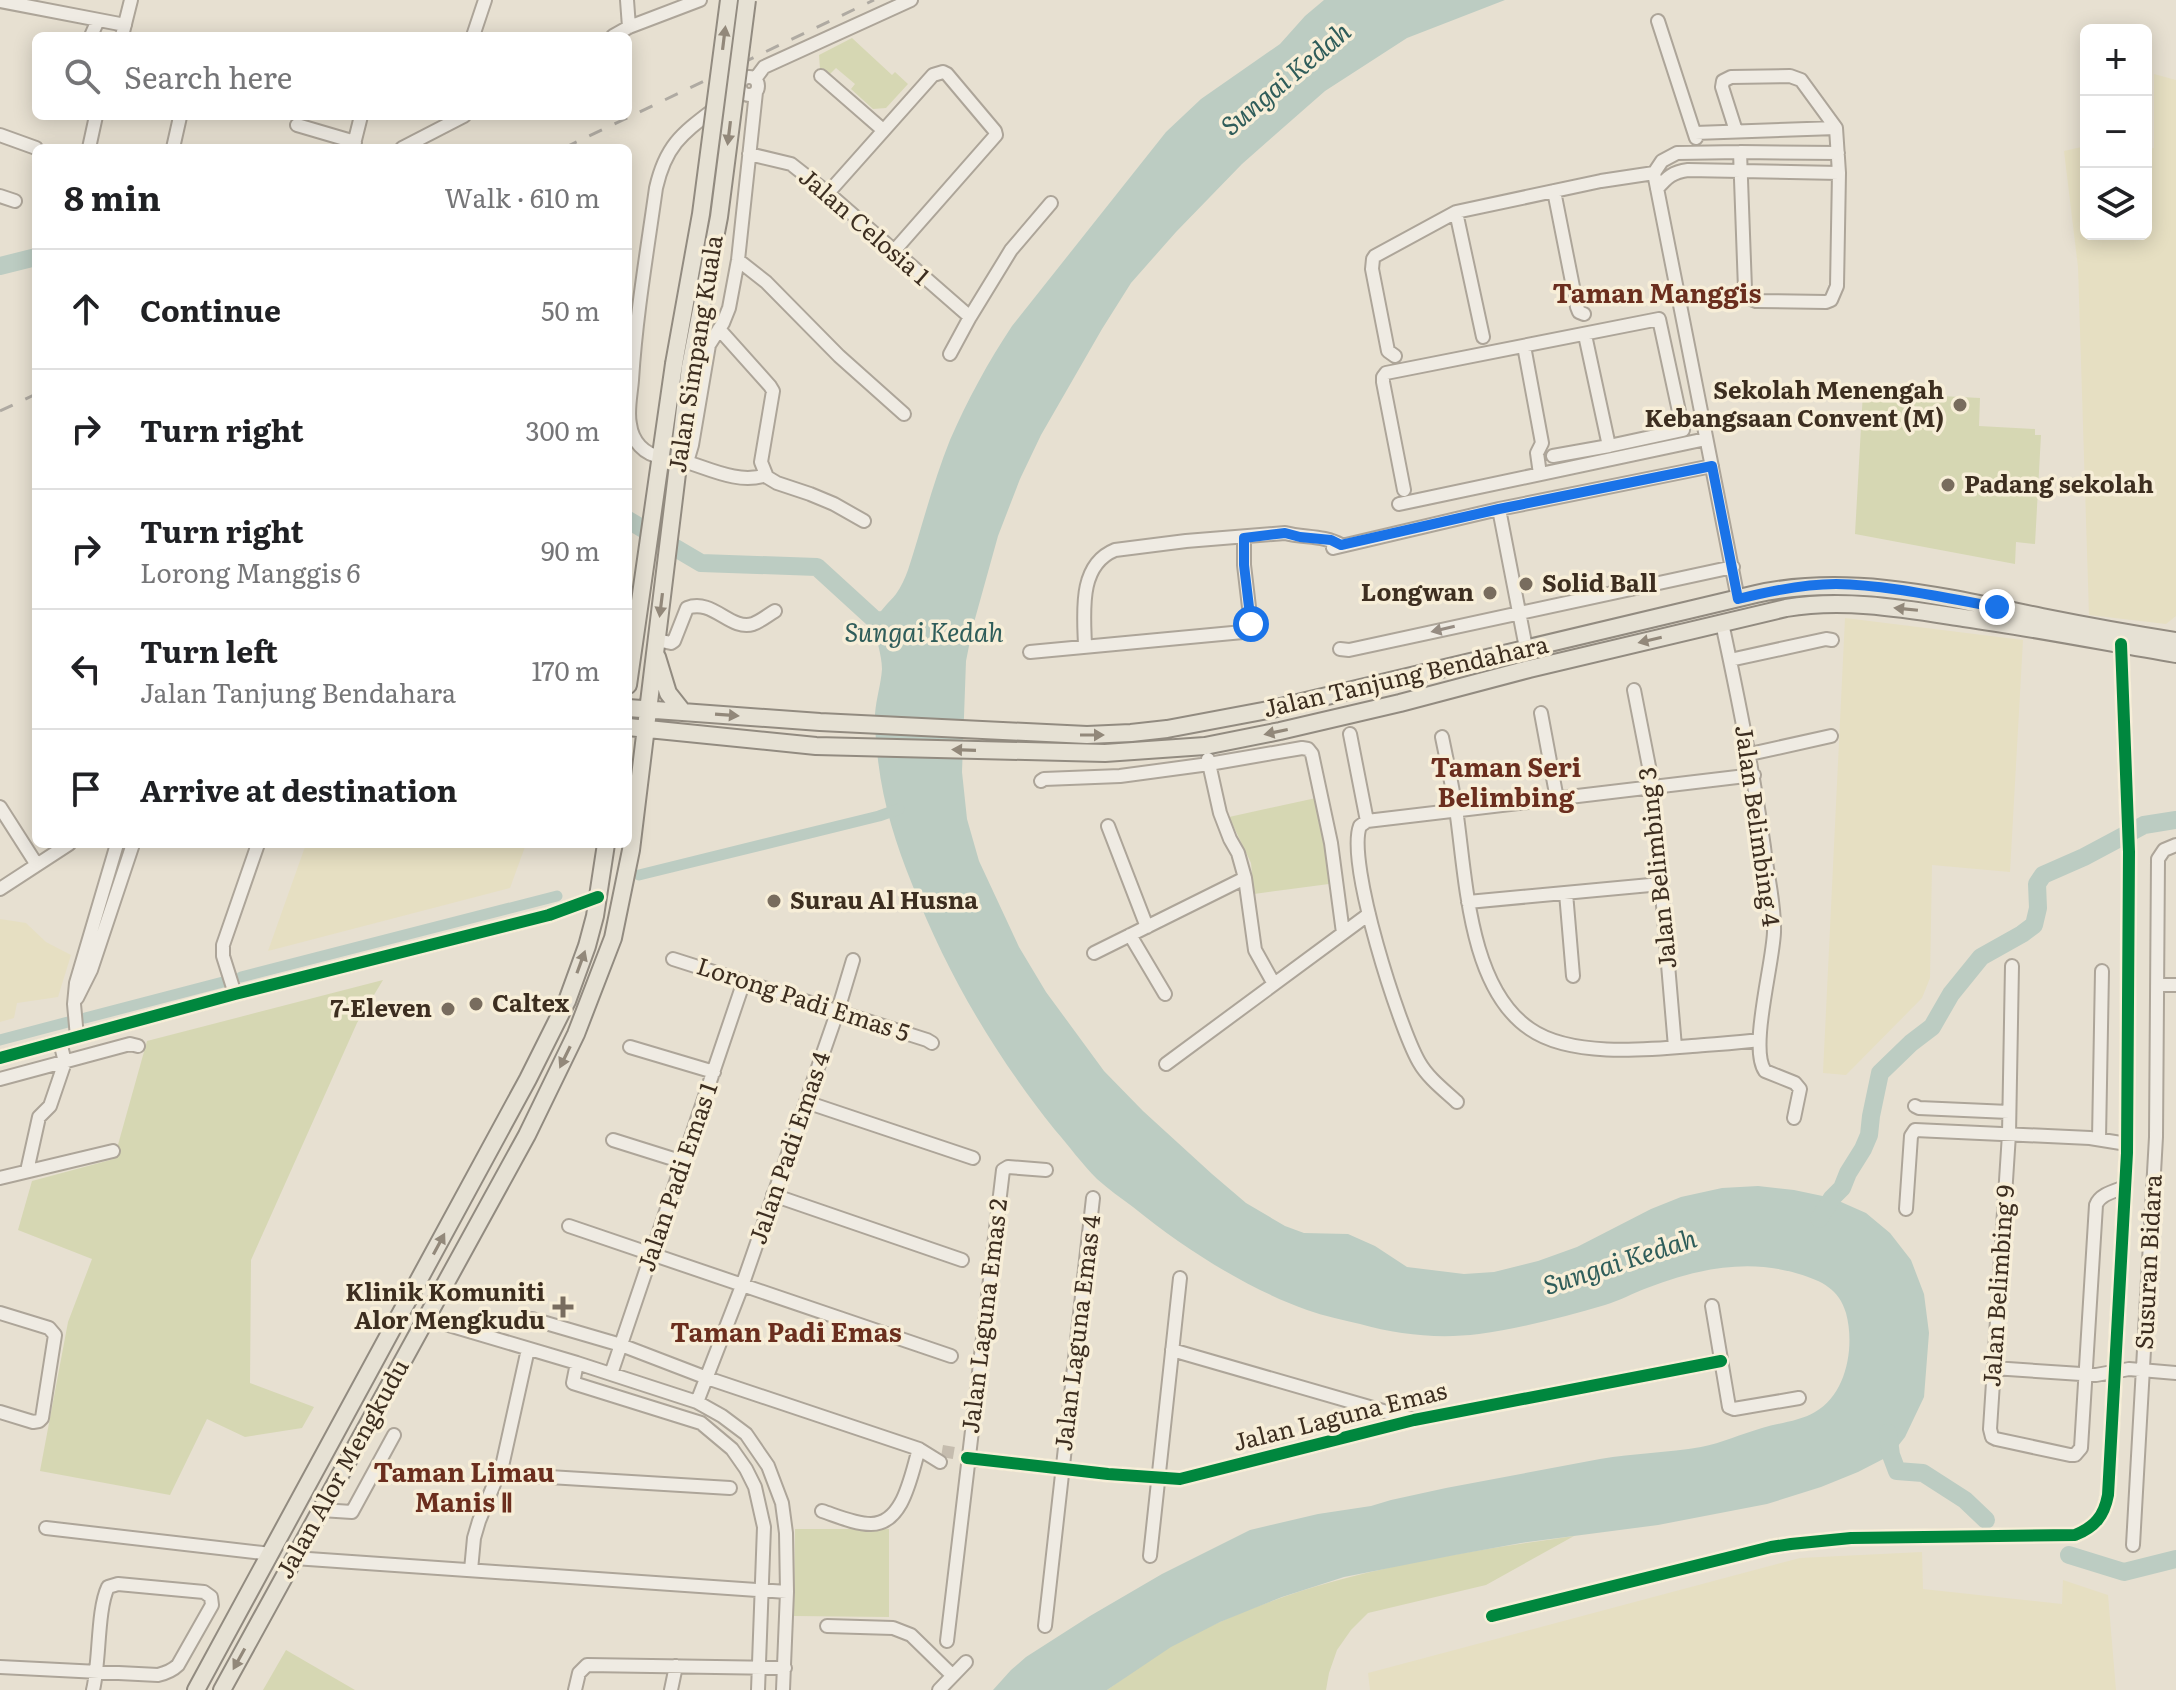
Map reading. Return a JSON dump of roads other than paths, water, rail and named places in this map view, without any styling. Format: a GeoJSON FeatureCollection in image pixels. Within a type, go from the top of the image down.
{"type":"FeatureCollection","features":[{"type":"Feature","properties":{"kind":"main road","name":"Jalan Simpang Kuala"},"geometry":{"type":"LineString","coordinates":[[649,709],[671,522],[682,464],[682,366],[729,0]]}},
{"type":"Feature","properties":{"kind":"main road","name":"Jalan Simpang Kuala"},"geometry":{"type":"LineString","coordinates":[[632,657],[662,457],[719,217],[747,0]]}},
{"type":"Feature","properties":{"kind":"main road","name":"Jalan Tanjung Bendahara"},"geometry":{"type":"LineString","coordinates":[[632,708],[1014,732],[1131,733],[1210,723],[1342,694],[1780,589],[1838,584],[1899,591],[2176,641]]}},
{"type":"Feature","properties":{"kind":"main road","name":"Jalan Tanjung Bendahara"},"geometry":{"type":"LineString","coordinates":[[632,727],[816,746],[1140,752],[1205,746],[1346,716],[1786,608],[1835,603],[1914,610],[2176,654]]}},
{"type":"Feature","properties":{"kind":"main road"},"geometry":{"type":"LineString","coordinates":[[656,646],[668,693],[683,712]]}},
{"type":"Feature","properties":{"kind":"main road"},"geometry":{"type":"LineString","coordinates":[[1342,694],[1346,716]]}},
{"type":"Feature","properties":{"kind":"main road","name":"Jalan Alor Mengkudu"},"geometry":{"type":"LineString","coordinates":[[632,842],[649,709]]}},
{"type":"Feature","properties":{"kind":"main road"},"geometry":{"type":"LineString","coordinates":[[643,755],[657,743],[682,731]]}},
{"type":"Feature","properties":{"kind":"main road","name":"Jalan Alor Mengkudu"},"geometry":{"type":"LineString","coordinates":[[196,1690],[528,1079],[567,1001],[590,938],[605,848]]}},
{"type":"Feature","properties":{"kind":"main road","name":"Jalan Alor Mengkudu"},"geometry":{"type":"LineString","coordinates":[[222,1690],[527,1135],[576,1034],[613,938],[631,848]]}},
{"type":"Feature","properties":{"kind":"main road"},"geometry":{"type":"LineString","coordinates":[[389,1337],[405,1330],[411,1334],[412,1343]]}},
{"type":"Feature","properties":{"kind":"street"},"geometry":{"type":"LineString","coordinates":[[0,1],[98,20],[124,30],[131,0]]}},
{"type":"Feature","properties":{"kind":"street"},"geometry":{"type":"LineString","coordinates":[[474,32],[485,0]]}},
{"type":"Feature","properties":{"kind":"street"},"geometry":{"type":"LineString","coordinates":[[627,0],[629,27]]}},
{"type":"Feature","properties":{"kind":"street"},"geometry":{"type":"LineString","coordinates":[[620,32],[700,0]]}},
{"type":"Feature","properties":{"kind":"street"},"geometry":{"type":"LineString","coordinates":[[766,475],[753,479],[737,478],[682,464],[692,445],[707,352],[729,308],[738,260],[756,85],[764,67],[911,0]]}},
{"type":"Feature","properties":{"kind":"street"},"geometry":{"type":"LineString","coordinates":[[93,32],[98,20]]}},
{"type":"Feature","properties":{"kind":"street"},"geometry":{"type":"LineString","coordinates":[[1658,21],[1701,152]]}},
{"type":"Feature","properties":{"kind":"street"},"geometry":{"type":"LineString","coordinates":[[828,193],[933,75],[943,72],[996,135],[894,251]]}},
{"type":"Feature","properties":{"kind":"street"},"geometry":{"type":"LineString","coordinates":[[821,76],[883,130]]}},
{"type":"Feature","properties":{"kind":"street"},"geometry":{"type":"LineString","coordinates":[[1736,131],[1722,87],[1723,81],[1731,77],[1790,76],[1801,80],[1836,128],[1839,173],[1837,286],[1831,300],[1751,299],[1745,289],[1740,152]]}},
{"type":"Feature","properties":{"kind":"street"},"geometry":{"type":"LineString","coordinates":[[632,340],[662,166],[686,131],[741,89],[742,79],[749,77],[756,85]]}},
{"type":"Feature","properties":{"kind":"street"},"geometry":{"type":"LineString","coordinates":[[90,144],[95,120]]}},
{"type":"Feature","properties":{"kind":"street"},"geometry":{"type":"LineString","coordinates":[[174,144],[179,120]]}},
{"type":"Feature","properties":{"kind":"street"},"geometry":{"type":"LineString","coordinates":[[354,144],[360,120]]}},
{"type":"Feature","properties":{"kind":"street"},"geometry":{"type":"LineString","coordinates":[[410,144],[456,120]]}},
{"type":"Feature","properties":{"kind":"street"},"geometry":{"type":"LineString","coordinates":[[297,125],[351,144]]}},
{"type":"Feature","properties":{"kind":"street"},"geometry":{"type":"LineString","coordinates":[[1695,133],[1836,128]]}},
{"type":"Feature","properties":{"kind":"street"},"geometry":{"type":"LineString","coordinates":[[0,135],[32,147]]}},
{"type":"Feature","properties":{"kind":"street"},"geometry":{"type":"LineString","coordinates":[[1738,599],[1654,173],[1662,161],[1673,154],[1838,153]]}},
{"type":"Feature","properties":{"kind":"street","name":"Jalan Celosia 1"},"geometry":{"type":"LineString","coordinates":[[749,154],[791,164],[970,317]]}},
{"type":"Feature","properties":{"kind":"street"},"geometry":{"type":"LineString","coordinates":[[1657,189],[1675,172],[1688,170],[1839,173]]}},
{"type":"Feature","properties":{"kind":"street"},"geometry":{"type":"LineString","coordinates":[[1395,356],[1388,351],[1372,269],[1375,256],[1456,212],[1654,173]]}},
{"type":"Feature","properties":{"kind":"street"},"geometry":{"type":"LineString","coordinates":[[1554,191],[1577,307],[1584,314]]}},
{"type":"Feature","properties":{"kind":"street"},"geometry":{"type":"LineString","coordinates":[[0,196],[15,201]]}},
{"type":"Feature","properties":{"kind":"street"},"geometry":{"type":"LineString","coordinates":[[950,354],[1011,250],[1051,203]]}},
{"type":"Feature","properties":{"kind":"street"},"geometry":{"type":"LineString","coordinates":[[1456,212],[1483,337]]}},
{"type":"Feature","properties":{"kind":"street"},"geometry":{"type":"LineString","coordinates":[[738,260],[766,282],[839,356],[904,414]]}},
{"type":"Feature","properties":{"kind":"street"},"geometry":{"type":"LineString","coordinates":[[1404,490],[1383,377],[1386,373],[1659,319],[1683,430],[1553,456]]}},
{"type":"Feature","properties":{"kind":"street"},"geometry":{"type":"LineString","coordinates":[[719,329],[773,391],[761,462],[766,475],[777,483],[834,504],[864,521]]}},
{"type":"Feature","properties":{"kind":"street"},"geometry":{"type":"LineString","coordinates":[[1585,335],[1609,446]]}},
{"type":"Feature","properties":{"kind":"street"},"geometry":{"type":"LineString","coordinates":[[1524,346],[1542,443],[1537,453],[1540,474]]}},
{"type":"Feature","properties":{"kind":"street"},"geometry":{"type":"LineString","coordinates":[[632,432],[639,445],[650,454],[662,457]]}},
{"type":"Feature","properties":{"kind":"street"},"geometry":{"type":"LineString","coordinates":[[1399,504],[1706,439]]}},
{"type":"Feature","properties":{"kind":"street"},"geometry":{"type":"LineString","coordinates":[[1542,443],[1553,456],[1556,471]]}},
{"type":"Feature","properties":{"kind":"street"},"geometry":{"type":"LineString","coordinates":[[1085,646],[1085,592],[1096,562],[1115,550],[1285,533],[1331,540],[1337,547],[1499,509],[1712,466]]}},
{"type":"Feature","properties":{"kind":"street"},"geometry":{"type":"LineString","coordinates":[[1499,509],[1526,648]]}},
{"type":"Feature","properties":{"kind":"street"},"geometry":{"type":"LineString","coordinates":[[1030,652],[1243,632],[1251,624],[1244,538]]}},
{"type":"Feature","properties":{"kind":"street"},"geometry":{"type":"LineString","coordinates":[[1340,649],[1349,650],[1733,567]]}},
{"type":"Feature","properties":{"kind":"street"},"geometry":{"type":"LineString","coordinates":[[656,646],[674,641],[687,608],[692,606],[709,609],[747,625],[775,611]]}},
{"type":"Feature","properties":{"kind":"street","name":"Jalan Belimbing 4"},"geometry":{"type":"LineString","coordinates":[[1722,623],[1754,775],[1774,929],[1759,1040]]}},
{"type":"Feature","properties":{"kind":"street"},"geometry":{"type":"LineString","coordinates":[[1730,660],[1832,640]]}},
{"type":"Feature","properties":{"kind":"street"},"geometry":{"type":"LineString","coordinates":[[1492,1616],[1771,1547],[1851,1538],[2063,1536],[2086,1531],[2102,1515],[2108,1495],[2127,1148],[2129,852],[2121,644]]}},
{"type":"Feature","properties":{"kind":"street","name":"Jalan Belimbing 3"},"geometry":{"type":"LineString","coordinates":[[1634,690],[1653,787],[1675,1047]]}},
{"type":"Feature","properties":{"kind":"street"},"geometry":{"type":"LineString","coordinates":[[1541,713],[1557,799]]}},
{"type":"Feature","properties":{"kind":"street"},"geometry":{"type":"LineString","coordinates":[[1350,734],[1367,821]]}},
{"type":"Feature","properties":{"kind":"street"},"geometry":{"type":"LineString","coordinates":[[1750,754],[1831,736]]}},
{"type":"Feature","properties":{"kind":"street"},"geometry":{"type":"LineString","coordinates":[[1442,737],[1468,902],[1497,995],[1508,1011],[1531,1030],[1547,1038],[1618,1051],[1759,1040],[1759,1060],[1765,1071],[1795,1083],[1800,1089],[1794,1118]]}},
{"type":"Feature","properties":{"kind":"street"},"geometry":{"type":"LineString","coordinates":[[1205,746],[1220,813],[1238,853],[1245,878],[1255,950],[1274,984]]}},
{"type":"Feature","properties":{"kind":"street"},"geometry":{"type":"LineString","coordinates":[[1041,781],[1120,776],[1308,749],[1312,754],[1331,843],[1343,933]]}},
{"type":"Feature","properties":{"kind":"street"},"geometry":{"type":"LineString","coordinates":[[1457,1102],[1420,1065],[1406,1037],[1361,880],[1357,837],[1360,826],[1367,821],[1754,775]]}},
{"type":"Feature","properties":{"kind":"street"},"geometry":{"type":"LineString","coordinates":[[0,807],[37,865]]}},
{"type":"Feature","properties":{"kind":"street"},"geometry":{"type":"LineString","coordinates":[[1108,826],[1147,927]]}},
{"type":"Feature","properties":{"kind":"street","name":"Susuran Bidara"},"geometry":{"type":"LineString","coordinates":[[2133,1545],[2155,1153],[2158,859],[2164,850],[2176,845]]}},
{"type":"Feature","properties":{"kind":"street"},"geometry":{"type":"LineString","coordinates":[[0,889],[63,848]]}},
{"type":"Feature","properties":{"kind":"street"},"geometry":{"type":"LineString","coordinates":[[77,1037],[76,983],[116,848]]}},
{"type":"Feature","properties":{"kind":"street"},"geometry":{"type":"LineString","coordinates":[[74,1004],[91,970],[132,848]]}},
{"type":"Feature","properties":{"kind":"street"},"geometry":{"type":"LineString","coordinates":[[235,994],[223,956],[223,945],[257,848]]}},
{"type":"Feature","properties":{"kind":"street"},"geometry":{"type":"LineString","coordinates":[[1094,953],[1245,878]]}},
{"type":"Feature","properties":{"kind":"street"},"geometry":{"type":"LineString","coordinates":[[1468,902],[1661,884]]}},
{"type":"Feature","properties":{"kind":"street"},"geometry":{"type":"LineString","coordinates":[[1566,893],[1573,976]]}},
{"type":"Feature","properties":{"kind":"street"},"geometry":{"type":"LineString","coordinates":[[0,1058],[235,994],[549,915],[598,897]]}},
{"type":"Feature","properties":{"kind":"street"},"geometry":{"type":"LineString","coordinates":[[1166,1064],[1369,914]]}},
{"type":"Feature","properties":{"kind":"street"},"geometry":{"type":"LineString","coordinates":[[1130,935],[1165,994]]}},
{"type":"Feature","properties":{"kind":"street","name":"Lorong Padi Emas 5"},"geometry":{"type":"LineString","coordinates":[[673,959],[932,1043]]}},
{"type":"Feature","properties":{"kind":"street","name":"Jalan Padi Emas 4"},"geometry":{"type":"LineString","coordinates":[[697,1402],[742,1286],[853,960]]}},
{"type":"Feature","properties":{"kind":"street","name":"Jalan Belimbing 9"},"geometry":{"type":"LineString","coordinates":[[2012,966],[2009,1134],[1993,1368],[1992,1437],[2070,1455],[2079,1452],[2086,1374]]}},
{"type":"Feature","properties":{"kind":"street"},"geometry":{"type":"LineString","coordinates":[[2099,1139],[2102,971]]}},
{"type":"Feature","properties":{"kind":"street","name":"Jalan Padi Emas 1"},"geometry":{"type":"LineString","coordinates":[[611,1374],[744,981]]}},
{"type":"Feature","properties":{"kind":"street"},"geometry":{"type":"LineString","coordinates":[[2157,985],[2176,985]]}},
{"type":"Feature","properties":{"kind":"street"},"geometry":{"type":"LineString","coordinates":[[27,1171],[39,1117],[50,1106],[65,1062],[60,1042]]}},
{"type":"Feature","properties":{"kind":"street"},"geometry":{"type":"LineString","coordinates":[[0,1079],[130,1044],[138,1046]]}},
{"type":"Feature","properties":{"kind":"street"},"geometry":{"type":"LineString","coordinates":[[630,1047],[714,1072]]}},
{"type":"Feature","properties":{"kind":"street"},"geometry":{"type":"LineString","coordinates":[[806,1102],[973,1158]]}},
{"type":"Feature","properties":{"kind":"street"},"geometry":{"type":"LineString","coordinates":[[1915,1106],[2009,1112]]}},
{"type":"Feature","properties":{"kind":"street"},"geometry":{"type":"LineString","coordinates":[[1906,1209],[1911,1136],[1918,1130],[2099,1139],[2155,1153]]}},
{"type":"Feature","properties":{"kind":"street"},"geometry":{"type":"LineString","coordinates":[[613,1140],[683,1162]]}},
{"type":"Feature","properties":{"kind":"street"},"geometry":{"type":"LineString","coordinates":[[0,1178],[113,1151]]}},
{"type":"Feature","properties":{"kind":"street","name":"Jalan Laguna Emas 2"},"geometry":{"type":"LineString","coordinates":[[956,1458],[1003,1170],[1008,1167],[1046,1170]]}},
{"type":"Feature","properties":{"kind":"street"},"geometry":{"type":"LineString","coordinates":[[2086,1374],[2096,1205],[2103,1196],[2125,1187]]}},
{"type":"Feature","properties":{"kind":"street"},"geometry":{"type":"LineString","coordinates":[[773,1195],[962,1260]]}},
{"type":"Feature","properties":{"kind":"street","name":"Jalan Laguna Emas 4"},"geometry":{"type":"LineString","coordinates":[[1045,1626],[1093,1198]]}},
{"type":"Feature","properties":{"kind":"street"},"geometry":{"type":"LineString","coordinates":[[569,1226],[951,1356]]}},
{"type":"Feature","properties":{"kind":"street"},"geometry":{"type":"LineString","coordinates":[[1150,1556],[1180,1278]]}},
{"type":"Feature","properties":{"kind":"street"},"geometry":{"type":"LineString","coordinates":[[1712,1306],[1729,1407],[1799,1398]]}},
{"type":"Feature","properties":{"kind":"street"},"geometry":{"type":"LineString","coordinates":[[0,1313],[49,1328],[55,1335],[42,1418],[33,1422],[0,1412]]}},
{"type":"Feature","properties":{"kind":"street"},"geometry":{"type":"LineString","coordinates":[[425,1318],[697,1402],[746,1434],[768,1466],[782,1503],[787,1592],[783,1690]]}},
{"type":"Feature","properties":{"kind":"street","name":"Jalan Laguna Emas"},"geometry":{"type":"LineString","coordinates":[[532,1319],[621,1345],[707,1378],[919,1449],[956,1458],[1180,1479],[1414,1420],[1721,1361]]}},
{"type":"Feature","properties":{"kind":"street"},"geometry":{"type":"LineString","coordinates":[[471,1570],[477,1529],[503,1462],[528,1349]]}},
{"type":"Feature","properties":{"kind":"street"},"geometry":{"type":"LineString","coordinates":[[1172,1350],[1414,1420]]}},
{"type":"Feature","properties":{"kind":"street"},"geometry":{"type":"LineString","coordinates":[[577,1363],[573,1383],[701,1423],[732,1449],[746,1469],[755,1487],[764,1527],[758,1690]]}},
{"type":"Feature","properties":{"kind":"street"},"geometry":{"type":"LineString","coordinates":[[1993,1368],[2098,1375],[2129,1369],[2176,1373]]}},
{"type":"Feature","properties":{"kind":"street"},"geometry":{"type":"LineString","coordinates":[[321,1510],[352,1512],[391,1439],[363,1432]]}},
{"type":"Feature","properties":{"kind":"street"},"geometry":{"type":"LineString","coordinates":[[822,1511],[862,1523],[885,1522],[896,1513],[919,1449]]}},
{"type":"Feature","properties":{"kind":"street"},"geometry":{"type":"LineString","coordinates":[[947,1641],[956,1458]]}},
{"type":"Feature","properties":{"kind":"street"},"geometry":{"type":"LineString","coordinates":[[498,1474],[730,1488]]}},
{"type":"Feature","properties":{"kind":"street"},"geometry":{"type":"LineString","coordinates":[[46,1528],[271,1554]]}},
{"type":"Feature","properties":{"kind":"street"},"geometry":{"type":"LineString","coordinates":[[294,1558],[787,1592]]}},
{"type":"Feature","properties":{"kind":"street"},"geometry":{"type":"LineString","coordinates":[[0,1667],[97,1672],[158,1675],[173,1670],[212,1605],[211,1597],[204,1592],[118,1584],[108,1587],[102,1611],[97,1672],[93,1690]]}},
{"type":"Feature","properties":{"kind":"street"},"geometry":{"type":"LineString","coordinates":[[827,1626],[903,1630],[952,1675]]}},
{"type":"Feature","properties":{"kind":"street"},"geometry":{"type":"LineString","coordinates":[[939,1690],[966,1662]]}},
{"type":"Feature","properties":{"kind":"street"},"geometry":{"type":"LineString","coordinates":[[575,1690],[579,1673],[587,1665],[785,1668]]}},
{"type":"Feature","properties":{"kind":"street"},"geometry":{"type":"LineString","coordinates":[[671,1690],[676,1666]]}},
{"type":"Feature","properties":{"kind":"water","name":"Sungai Kedah"},"geometry":{"type":"Polygon","coordinates":[[[1324,0],[1505,0],[1407,38],[1325,91],[1242,164],[1176,232],[1131,283],[1102,329],[1041,435],[1020,479],[998,536],[973,626],[966,661],[962,772],[967,819],[979,861],[1019,947],[1046,992],[1104,1071],[1212,1174],[1246,1203],[1285,1226],[1304,1233],[1348,1234],[1375,1246],[1407,1267],[1464,1274],[1494,1272],[1538,1261],[1577,1247],[1681,1197],[1722,1188],[1758,1186],[1832,1198],[1866,1213],[1890,1233],[1911,1260],[1924,1294],[1929,1333],[1924,1397],[1905,1437],[1891,1455],[1821,1487],[1767,1504],[1658,1525],[1521,1543],[1344,1577],[1220,1622],[1171,1647],[1107,1690],[993,1690],[1026,1657],[1090,1616],[1162,1574],[1250,1530],[1600,1459],[1709,1445],[1796,1420],[1815,1412],[1835,1394],[1849,1354],[1849,1326],[1839,1298],[1815,1280],[1780,1269],[1741,1266],[1703,1271],[1558,1318],[1495,1332],[1449,1336],[1389,1331],[1327,1316],[1261,1290],[1173,1238],[1086,1167],[1033,1102],[974,1013],[941,950],[906,869],[887,808],[877,755],[875,714],[882,669],[875,624],[906,576],[938,472],[963,411],[1012,326],[1166,132],[1201,99],[1280,44],[1324,0]]]}},
{"type":"Feature","properties":{"kind":"waterway"},"geometry":{"type":"LineString","coordinates":[[0,266],[32,258]]}},
{"type":"Feature","properties":{"kind":"waterway"},"geometry":{"type":"LineString","coordinates":[[632,522],[701,563],[817,567],[875,620],[900,621]]}},
{"type":"Feature","properties":{"kind":"waterway"},"geometry":{"type":"LineString","coordinates":[[639,875],[899,809]]}},
{"type":"Feature","properties":{"kind":"waterway"},"geometry":{"type":"LineString","coordinates":[[1819,1219],[1842,1188],[1869,1135],[1880,1073],[1932,1027],[1951,994],[1981,957],[2034,925],[2038,908],[2037,884],[2043,875],[2144,825],[2176,820]]}},
{"type":"Feature","properties":{"kind":"waterway"},"geometry":{"type":"LineString","coordinates":[[241,977],[557,896]]}},
{"type":"Feature","properties":{"kind":"waterway"},"geometry":{"type":"LineString","coordinates":[[85,1018],[223,982]]}},
{"type":"Feature","properties":{"kind":"waterway"},"geometry":{"type":"LineString","coordinates":[[0,1040],[72,1021]]}},
{"type":"Feature","properties":{"kind":"waterway"},"geometry":{"type":"LineString","coordinates":[[1888,1433],[1897,1471],[1923,1473],[1965,1500],[1986,1520]]}},
{"type":"Feature","properties":{"kind":"waterway"},"geometry":{"type":"LineString","coordinates":[[2069,1555],[2124,1572],[2176,1559]]}},
{"type":"Feature","properties":{"kind":"tunnel"},"geometry":{"type":"LineString","coordinates":[[942,1451],[954,1453]]}},
{"type":"Feature","properties":{"kind":"railway"},"geometry":{"type":"LineString","coordinates":[[632,116],[874,0]]}},
{"type":"Feature","properties":{"kind":"railway"},"geometry":{"type":"LineString","coordinates":[[572,144],[623,120]]}},
{"type":"Feature","properties":{"kind":"railway"},"geometry":{"type":"LineString","coordinates":[[0,411],[32,396]]}},
{"type":"Feature","properties":{"kind":"place","name":"Sekolah Menengah Kebangsaan Convent (M)"},"geometry":{"type":"Point","coordinates":[1960,405]}},
{"type":"Feature","properties":{"kind":"place","name":"Padang sekolah"},"geometry":{"type":"Point","coordinates":[1948,485]}},
{"type":"Feature","properties":{"kind":"place","name":"Solid Ball"},"geometry":{"type":"Point","coordinates":[1526,584]}},
{"type":"Feature","properties":{"kind":"place","name":"Longwan"},"geometry":{"type":"Point","coordinates":[1490,593]}},
{"type":"Feature","properties":{"kind":"place","name":"Surau Al Husna"},"geometry":{"type":"Point","coordinates":[774,901]}},
{"type":"Feature","properties":{"kind":"place","name":"Caltex"},"geometry":{"type":"Point","coordinates":[476,1004]}},
{"type":"Feature","properties":{"kind":"place","name":"7-Eleven"},"geometry":{"type":"Point","coordinates":[448,1009]}},
{"type":"Feature","properties":{"kind":"place","name":"Klinik Komuniti Alor Mengkudu"},"geometry":{"type":"Point","coordinates":[563,1307]}},
{"type":"Feature","properties":{"kind":"district","name":"Taman Manggis"},"geometry":{"type":"Point","coordinates":[1657,294]}},
{"type":"Feature","properties":{"kind":"district","name":"Taman Seri Belimbing"},"geometry":{"type":"Point","coordinates":[1506,783]}},
{"type":"Feature","properties":{"kind":"district","name":"Taman Padi Emas"},"geometry":{"type":"Point","coordinates":[786,1333]}},
{"type":"Feature","properties":{"kind":"district","name":"Taman Limau Manis Ⅱ"},"geometry":{"type":"Point","coordinates":[464,1488]}}]}
